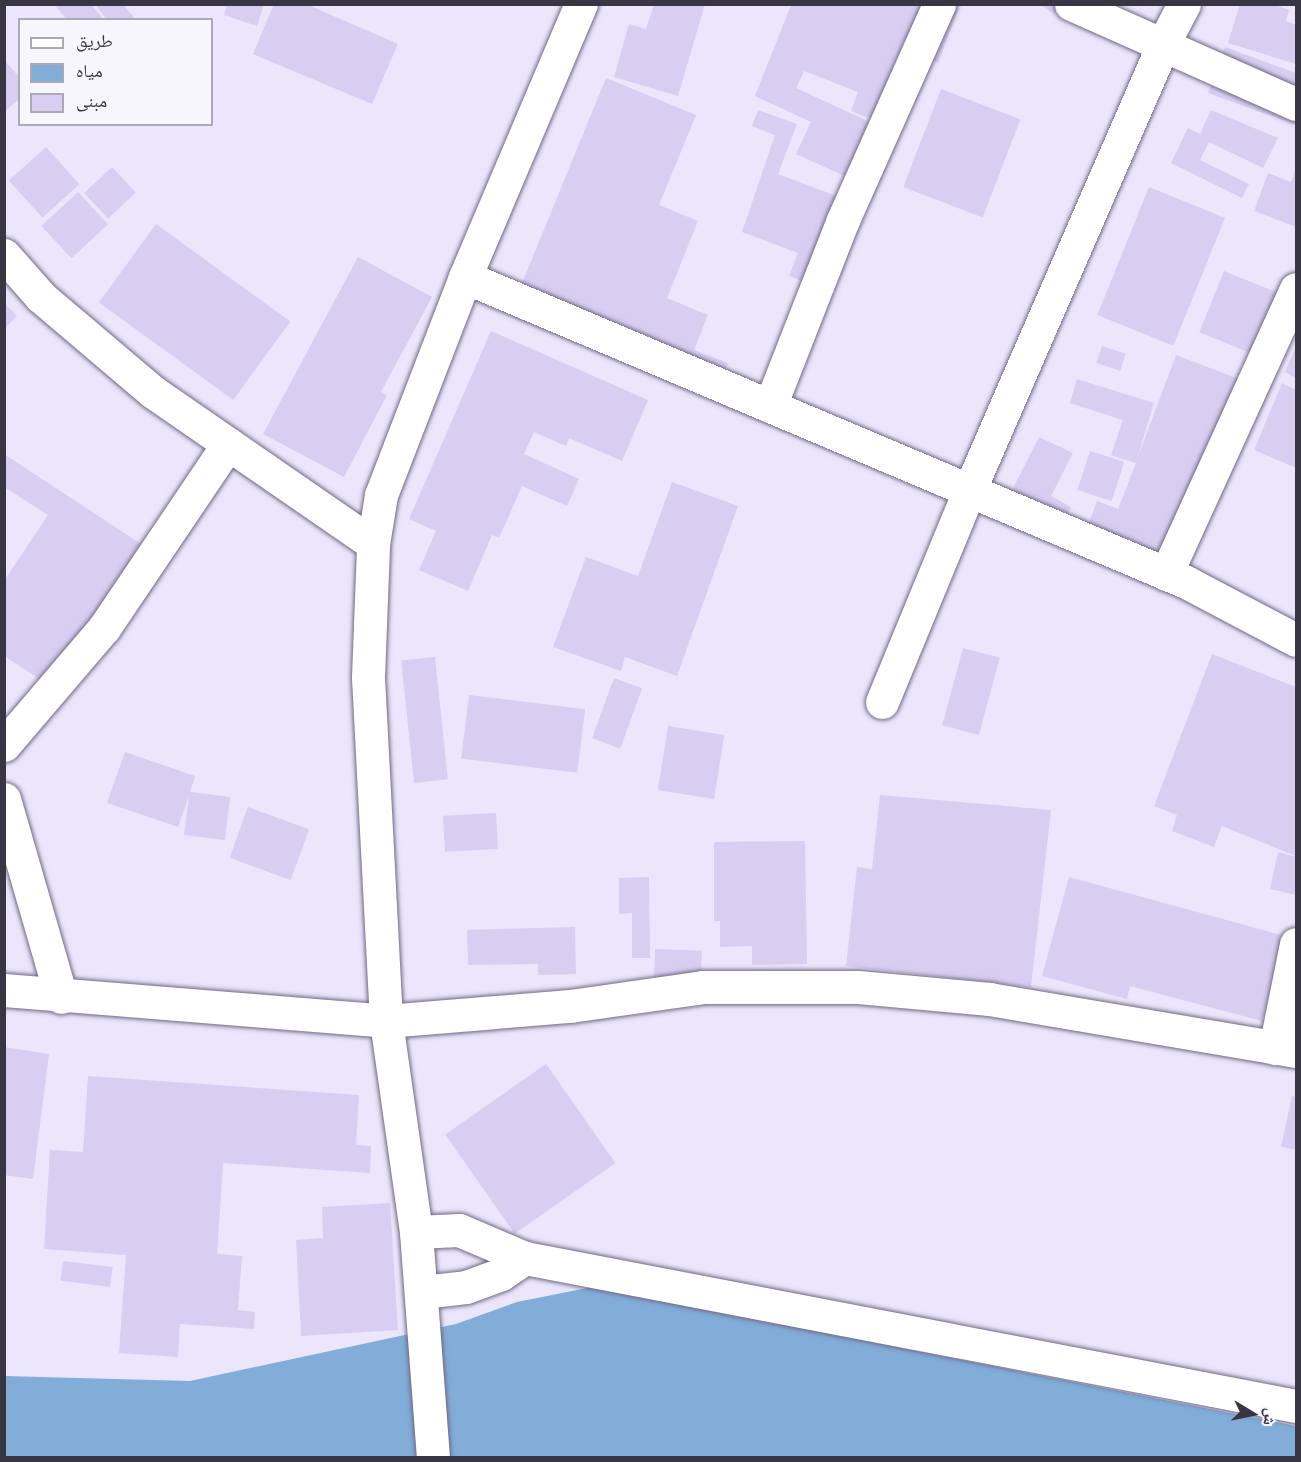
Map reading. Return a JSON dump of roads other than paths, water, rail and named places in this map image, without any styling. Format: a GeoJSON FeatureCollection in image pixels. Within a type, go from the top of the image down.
{"type":"FeatureCollection","features":[{"type":"Feature","properties":{"kind":"street"},"geometry":{"type":"LineString","coordinates":[[433,1458],[416,1232],[386,1021],[368,677],[373,544],[381,495],[465,278],[581,4]]}},
{"type":"Feature","properties":{"kind":"street"},"geometry":{"type":"LineString","coordinates":[[770,406],[843,220],[939,4]]}},
{"type":"Feature","properties":{"kind":"street"},"geometry":{"type":"LineString","coordinates":[[1071,4],[1296,104]]}},
{"type":"Feature","properties":{"kind":"street"},"geometry":{"type":"LineString","coordinates":[[882,702],[969,490],[1163,44],[1184,4]]}},
{"type":"Feature","properties":{"kind":"street"},"geometry":{"type":"LineString","coordinates":[[4,255],[42,297],[153,392],[373,544]]}},
{"type":"Feature","properties":{"kind":"street"},"geometry":{"type":"LineString","coordinates":[[465,278],[1166,574],[1296,640]]}},
{"type":"Feature","properties":{"kind":"street"},"geometry":{"type":"LineString","coordinates":[[1166,574],[1296,289]]}},
{"type":"Feature","properties":{"kind":"street"},"geometry":{"type":"LineString","coordinates":[[4,745],[104,628],[228,444]]}},
{"type":"Feature","properties":{"kind":"street"},"geometry":{"type":"LineString","coordinates":[[4,799],[61,997]]}},
{"type":"Feature","properties":{"kind":"street"},"geometry":{"type":"LineString","coordinates":[[4,990],[61,997],[386,1021],[570,1006],[703,987],[858,987],[989,999],[1286,1050],[1296,944]]}},
{"type":"Feature","properties":{"kind":"street"},"geometry":{"type":"LineString","coordinates":[[416,1232],[459,1230],[525,1258],[1296,1406]]}},
{"type":"Feature","properties":{"kind":"street"},"geometry":{"type":"LineString","coordinates":[[422,1308],[466,1287],[501,1274],[525,1258]]}},
{"type":"Feature","properties":{"kind":"water"},"geometry":{"type":"Polygon","coordinates":[[[592,1287],[1296,1426],[1296,1457],[5,1457],[4,1376],[190,1381],[456,1324],[517,1302],[592,1287]]]}}]}
